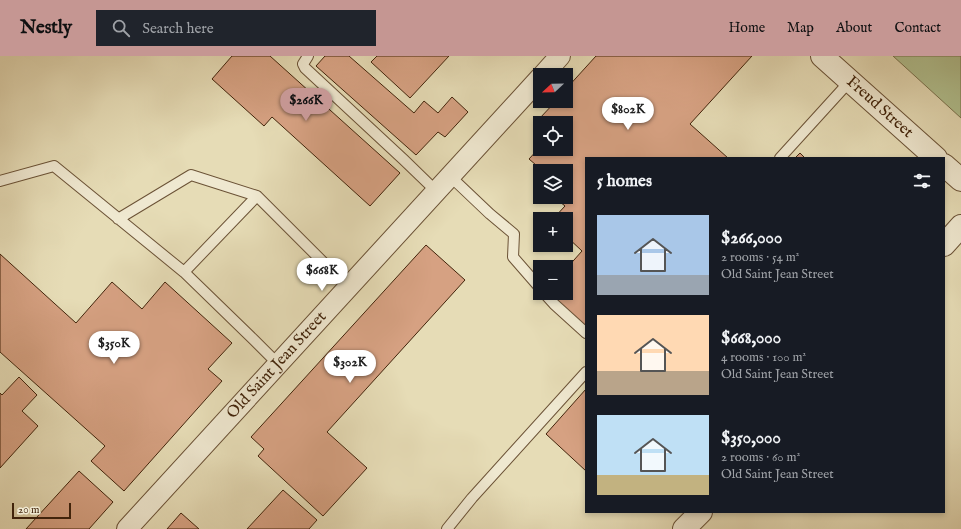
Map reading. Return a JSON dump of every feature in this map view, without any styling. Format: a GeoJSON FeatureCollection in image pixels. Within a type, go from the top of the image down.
{"type":"FeatureCollection","features":[{"type":"Feature","properties":{"kind":"street"},"geometry":{"type":"LineString","coordinates":[[549,68],[560,56]]}},
{"type":"Feature","properties":{"kind":"street","name":"Freud Street"},"geometry":{"type":"LineString","coordinates":[[822,56],[935,157]]}},
{"type":"Feature","properties":{"kind":"street","name":"Old Saint Jean Street"},"geometry":{"type":"LineString","coordinates":[[127,529],[533,86]]}},
{"type":"Feature","properties":{"kind":"street"},"geometry":{"type":"LineString","coordinates":[[945,166],[961,180]]}},
{"type":"Feature","properties":{"kind":"street"},"geometry":{"type":"LineString","coordinates":[[945,243],[961,226]]}},
{"type":"Feature","properties":{"kind":"street"},"geometry":{"type":"LineString","coordinates":[[684,529],[700,513]]}},
{"type":"Feature","properties":{"kind":"lane"},"geometry":{"type":"LineString","coordinates":[[308,56],[304,64],[305,68],[436,191]]}},
{"type":"Feature","properties":{"kind":"lane"},"geometry":{"type":"LineString","coordinates":[[781,157],[850,81]]}},
{"type":"Feature","properties":{"kind":"lane"},"geometry":{"type":"LineString","coordinates":[[0,181],[54,166],[184,272],[278,364]]}},
{"type":"Feature","properties":{"kind":"lane"},"geometry":{"type":"LineString","coordinates":[[118,219],[191,176],[257,196],[325,264],[350,285]]}},
{"type":"Feature","properties":{"kind":"lane"},"geometry":{"type":"LineString","coordinates":[[450,176],[490,214],[514,234],[513,257],[533,280]]}},
{"type":"Feature","properties":{"kind":"lane"},"geometry":{"type":"LineString","coordinates":[[184,272],[257,196]]}},
{"type":"Feature","properties":{"kind":"lane"},"geometry":{"type":"LineString","coordinates":[[550,300],[585,332]]}},
{"type":"Feature","properties":{"kind":"lane"},"geometry":{"type":"LineString","coordinates":[[447,529],[472,498],[585,373]]}},
{"type":"Feature","properties":{"kind":"green space"},"geometry":{"type":"Polygon","coordinates":[[[893,56],[961,56],[961,118],[893,56]]]}},
{"type":"Feature","properties":{"kind":"building"},"geometry":{"type":"Polygon","coordinates":[[[232,56],[270,56],[400,173],[370,206],[272,117],[264,126],[212,79],[232,56]]]}},
{"type":"Feature","properties":{"kind":"building"},"geometry":{"type":"Polygon","coordinates":[[[325,56],[349,56],[414,113],[424,101],[438,113],[452,97],[468,112],[445,137],[438,132],[416,155],[316,66],[325,56]]]}},
{"type":"Feature","properties":{"kind":"building"},"geometry":{"type":"Polygon","coordinates":[[[377,56],[449,56],[410,98],[371,62],[377,56]]]}},
{"type":"Feature","properties":{"kind":"building"},"geometry":{"type":"Polygon","coordinates":[[[596,56],[752,56],[690,124],[727,157],[585,157],[585,327],[556,300],[573,300],[573,261],[582,251],[573,243],[573,212],[559,212],[565,206],[563,204],[573,204],[573,164],[535,164],[529,159],[533,155],[533,156],[573,156],[573,116],[542,116],[549,108],[573,108],[573,81],[596,56]]]}},
{"type":"Feature","properties":{"kind":"building"},"geometry":{"type":"Polygon","coordinates":[[[800,153],[804,157],[796,157],[800,153]]]}},
{"type":"Feature","properties":{"kind":"building"},"geometry":{"type":"Polygon","coordinates":[[[426,245],[465,280],[327,432],[367,468],[323,516],[258,456],[264,449],[251,437],[426,245]]]}},
{"type":"Feature","properties":{"kind":"building"},"geometry":{"type":"Polygon","coordinates":[[[0,254],[76,323],[112,282],[142,309],[165,282],[232,343],[208,369],[222,381],[124,491],[91,461],[105,446],[0,352],[0,254]]]}},
{"type":"Feature","properties":{"kind":"building"},"geometry":{"type":"Polygon","coordinates":[[[19,377],[37,395],[22,411],[38,426],[0,468],[0,393],[2,395],[19,377]]]}},
{"type":"Feature","properties":{"kind":"building"},"geometry":{"type":"Polygon","coordinates":[[[585,390],[585,470],[546,434],[585,390]]]}},
{"type":"Feature","properties":{"kind":"building"},"geometry":{"type":"Polygon","coordinates":[[[79,471],[113,502],[89,529],[26,529],[79,471]]]}},
{"type":"Feature","properties":{"kind":"building"},"geometry":{"type":"Polygon","coordinates":[[[283,490],[317,520],[309,529],[247,529],[283,490]]]}},
{"type":"Feature","properties":{"kind":"building"},"geometry":{"type":"Polygon","coordinates":[[[181,513],[199,529],[167,529],[181,513]]]}}]}
